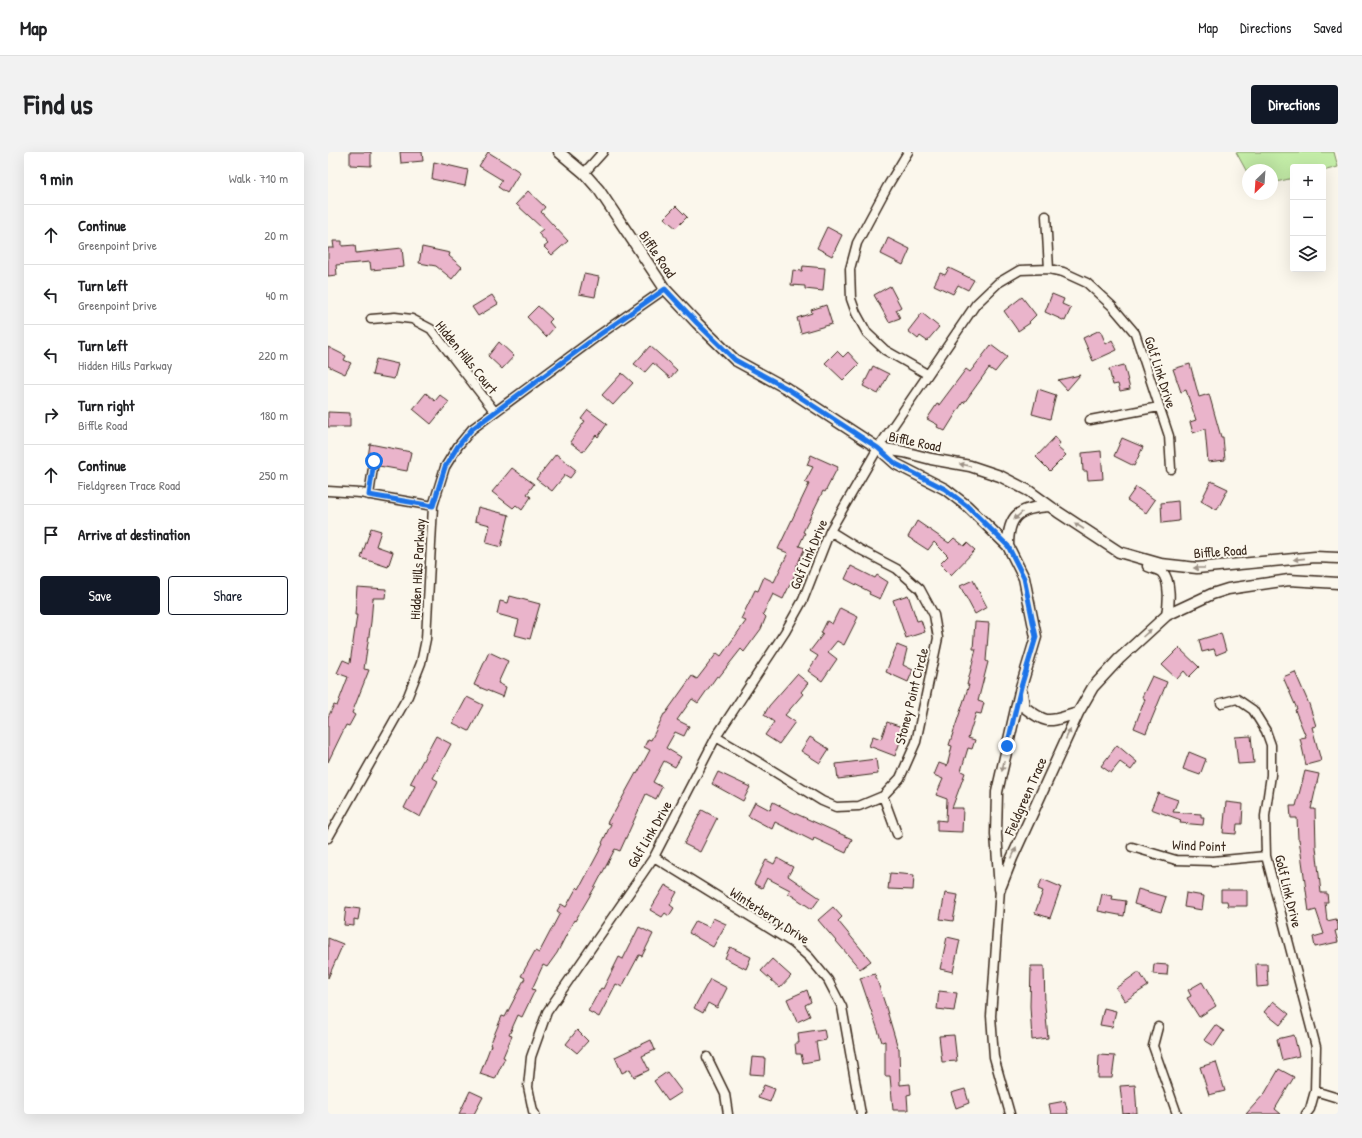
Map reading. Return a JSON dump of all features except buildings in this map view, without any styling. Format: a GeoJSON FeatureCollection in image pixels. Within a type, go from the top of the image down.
{"type":"FeatureCollection","features":[{"type":"Feature","properties":{"kind":"street","name":"Biffle Road"},"geometry":{"type":"LineString","coordinates":[[559,152],[584,174],[599,190],[665,289],[735,360],[786,388],[878,448],[970,466],[1000,476],[1030,491],[1049,506],[1119,552],[1162,564],[1197,568],[1315,557],[1338,558]]}},
{"type":"Feature","properties":{"kind":"street"},"geometry":{"type":"LineString","coordinates":[[584,174],[603,152]]}},
{"type":"Feature","properties":{"kind":"street"},"geometry":{"type":"LineString","coordinates":[[908,152],[887,187],[857,243],[850,269],[851,299],[856,313],[867,332],[885,350],[927,374]]}},
{"type":"Feature","properties":{"kind":"street"},"geometry":{"type":"LineString","coordinates":[[1046,216],[1049,269]]}},
{"type":"Feature","properties":{"kind":"street","name":"Golf Link Drive"},"geometry":{"type":"LineString","coordinates":[[533,1113],[528,1087],[531,1057],[547,1012],[654,856],[716,737],[788,626],[803,600],[830,531],[878,448],[976,304],[998,283],[1020,270],[1049,269],[1063,272],[1087,283],[1112,306],[1135,333],[1169,436],[1171,469]]}},
{"type":"Feature","properties":{"kind":"street","name":"Hidden Hills Parkway"},"geometry":{"type":"LineString","coordinates":[[328,838],[408,696],[421,663],[426,639],[433,506],[445,467],[458,446],[472,429],[599,335],[665,289]]}},
{"type":"Feature","properties":{"kind":"street","name":"Hidden Hills Court"},"geometry":{"type":"LineString","coordinates":[[371,319],[395,317],[412,319],[431,329],[494,412]]}},
{"type":"Feature","properties":{"kind":"street"},"geometry":{"type":"LineString","coordinates":[[1090,420],[1159,407]]}},
{"type":"Feature","properties":{"kind":"street"},"geometry":{"type":"LineString","coordinates":[[878,448],[896,464],[945,489],[967,506],[1008,546],[1024,578],[1036,637],[1021,687],[997,792],[996,834],[1000,889]]}},
{"type":"Feature","properties":{"kind":"street"},"geometry":{"type":"LineString","coordinates":[[369,495],[374,461]]}},
{"type":"Feature","properties":{"kind":"street"},"geometry":{"type":"LineString","coordinates":[[328,491],[369,495],[433,506]]}},
{"type":"Feature","properties":{"kind":"street"},"geometry":{"type":"LineString","coordinates":[[1008,546],[1008,535],[1011,523],[1018,514],[1027,509],[1049,506]]}},
{"type":"Feature","properties":{"kind":"street","name":"Stoney Point Circle"},"geometry":{"type":"LineString","coordinates":[[716,737],[822,802],[836,807],[859,806],[883,796],[900,778],[916,742],[938,638],[934,615],[920,589],[897,569],[859,549],[830,531]]}},
{"type":"Feature","properties":{"kind":"street"},"geometry":{"type":"LineString","coordinates":[[1119,552],[1162,572],[1166,580],[1169,600],[1168,615]]}},
{"type":"Feature","properties":{"kind":"street","name":"Fieldgreen Trace"},"geometry":{"type":"LineString","coordinates":[[1010,1114],[994,1057],[991,1016],[1000,889],[1012,858],[1078,713],[1093,687],[1119,659],[1168,615],[1212,594],[1228,589],[1289,580],[1338,583]]}},
{"type":"Feature","properties":{"kind":"street"},"geometry":{"type":"LineString","coordinates":[[1021,687],[1024,707],[1038,717],[1049,721],[1078,713]]}},
{"type":"Feature","properties":{"kind":"street","name":"Golf Link Drive"},"geometry":{"type":"LineString","coordinates":[[1221,703],[1237,700],[1253,710],[1266,731],[1271,745],[1271,775],[1265,816],[1266,856],[1316,1048],[1315,1091],[1310,1109],[1306,1114]]}},
{"type":"Feature","properties":{"kind":"street"},"geometry":{"type":"LineString","coordinates":[[883,796],[897,834]]}},
{"type":"Feature","properties":{"kind":"street","name":"Wind Point"},"geometry":{"type":"LineString","coordinates":[[1132,848],[1176,860],[1214,861],[1266,856]]}},
{"type":"Feature","properties":{"kind":"street","name":"Winterberry Drive"},"geometry":{"type":"LineString","coordinates":[[654,856],[793,943],[809,957],[828,980],[842,1007],[861,1114]]}},
{"type":"Feature","properties":{"kind":"street"},"geometry":{"type":"LineString","coordinates":[[1158,1027],[1153,1046],[1177,1114]]}},
{"type":"Feature","properties":{"kind":"street"},"geometry":{"type":"LineString","coordinates":[[707,1057],[725,1094],[728,1114]]}},
{"type":"Feature","properties":{"kind":"street"},"geometry":{"type":"LineString","coordinates":[[1315,1091],[1338,1098]]}},
{"type":"Feature","properties":{"kind":"green space"},"geometry":{"type":"Polygon","coordinates":[[[1236,152],[1334,152],[1338,167],[1326,170],[1326,164],[1290,164],[1290,179],[1278,182],[1278,164],[1243,164],[1236,152]]]}},
{"type":"Feature","properties":{"kind":"route"},"geometry":{"type":"LineString","coordinates":[[374,461],[369,495],[433,506],[445,467],[458,446],[472,429],[599,335],[665,289],[735,360],[786,388],[878,448],[896,464],[945,489],[967,506],[1008,546],[1024,578],[1036,637],[1021,687],[1007,746]]}}]}
